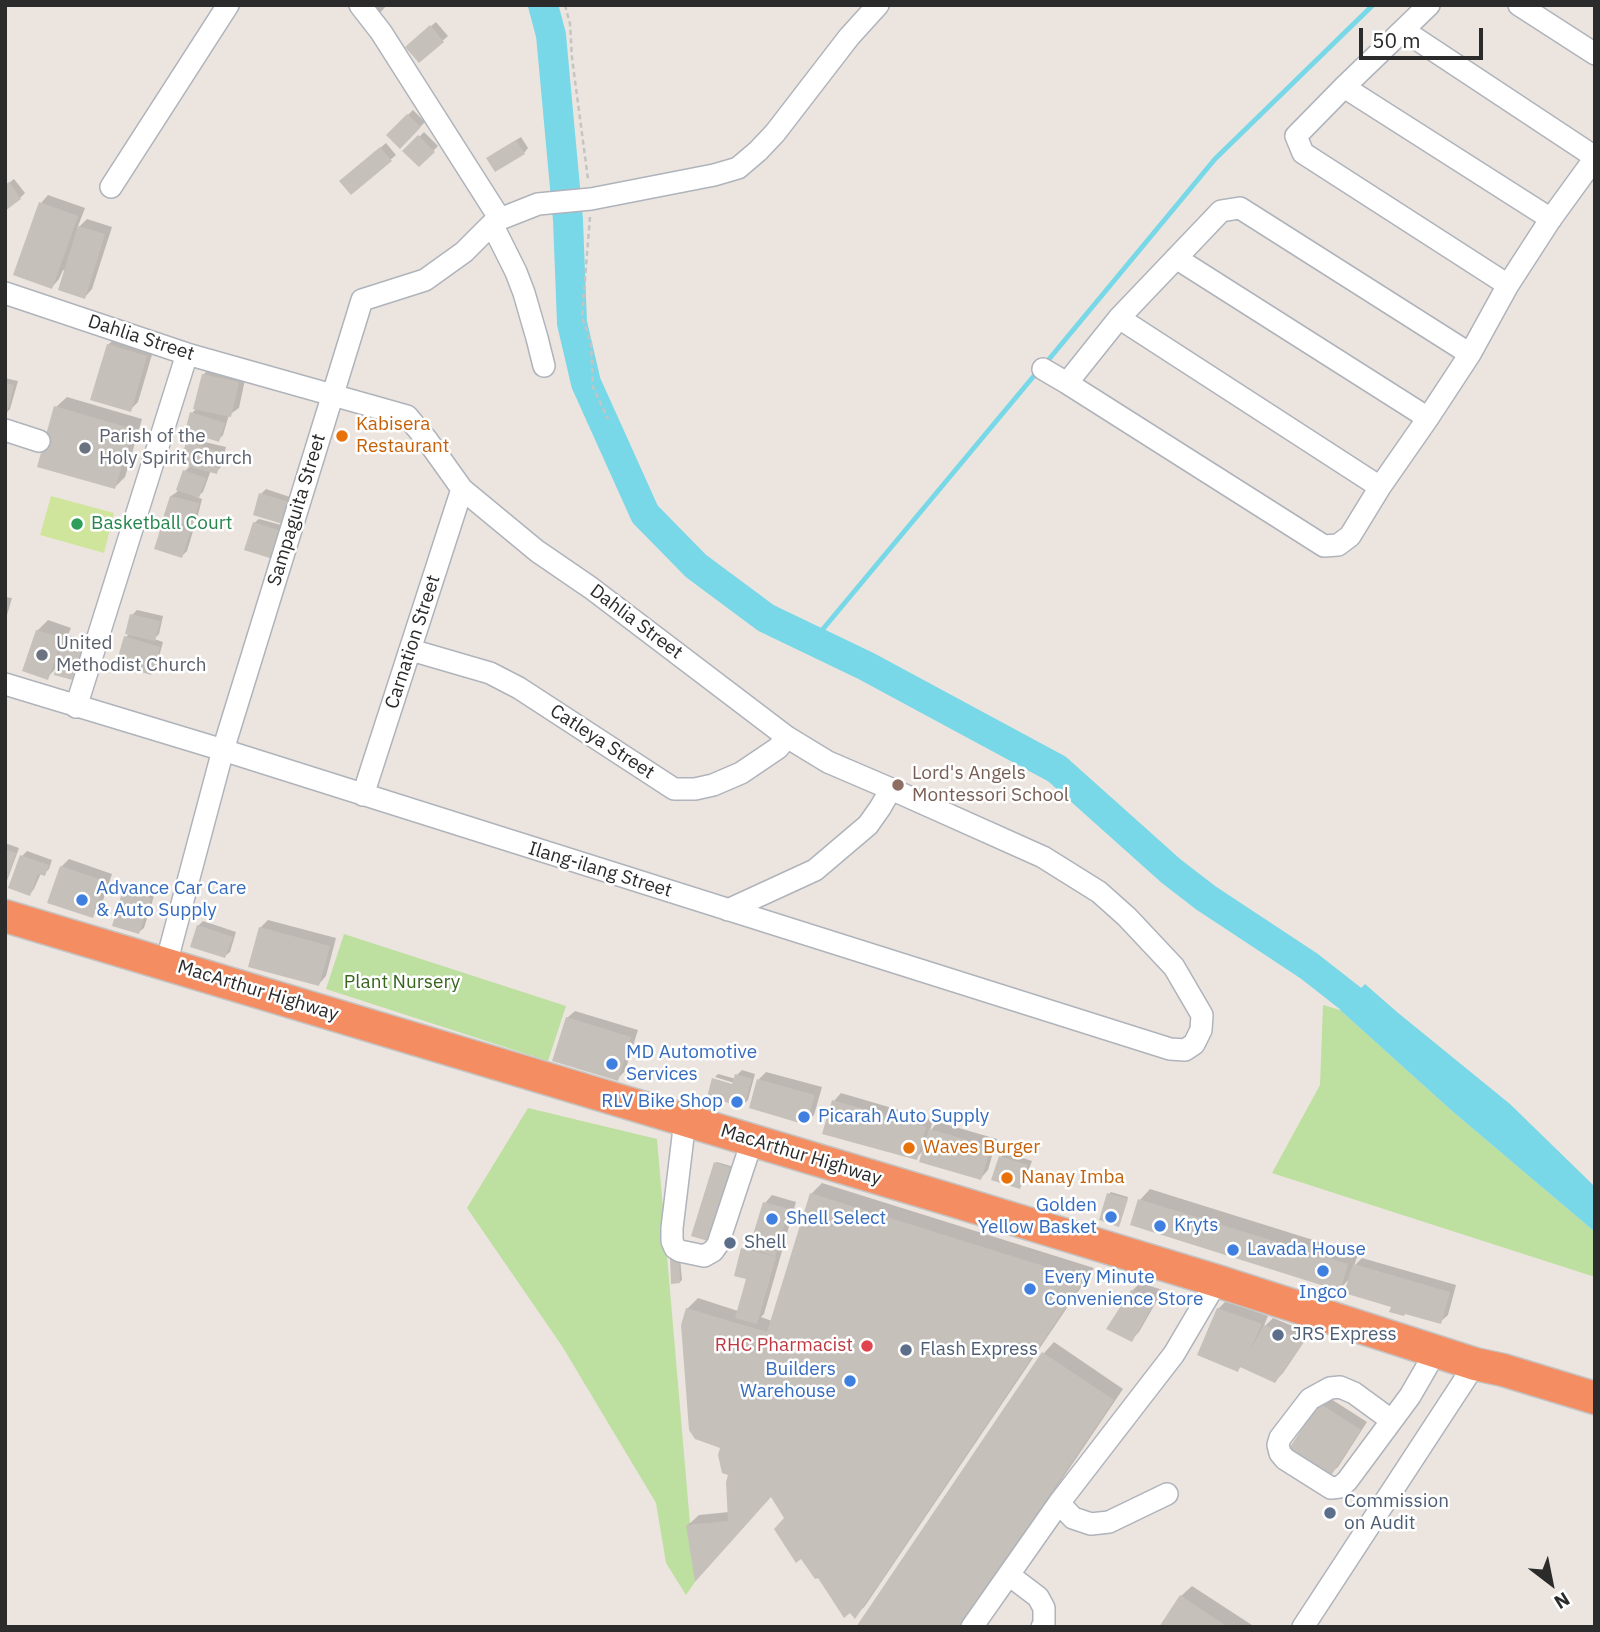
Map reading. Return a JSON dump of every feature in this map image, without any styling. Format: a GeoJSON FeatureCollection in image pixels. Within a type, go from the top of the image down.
{"type":"FeatureCollection","features":[{"type":"Feature","properties":{"kind":"highway","name":"MacArthur Highway"},"geometry":{"type":"LineString","coordinates":[[5,916],[1217,1281],[1436,1352],[1595,1398]]}},
{"type":"Feature","properties":{"kind":"street"},"geometry":{"type":"LineString","coordinates":[[111,187],[228,5]]}},
{"type":"Feature","properties":{"kind":"street"},"geometry":{"type":"LineString","coordinates":[[360,5],[381,32],[496,222],[524,293],[544,366]]}},
{"type":"Feature","properties":{"kind":"street","name":"Sampaguita Street"},"geometry":{"type":"LineString","coordinates":[[166,964],[223,750],[362,300],[425,280],[464,252],[496,222],[538,204],[588,199],[738,168],[775,133],[849,37],[878,5]]}},
{"type":"Feature","properties":{"kind":"street"},"geometry":{"type":"LineString","coordinates":[[1429,5],[1296,136],[1303,153],[1508,285]]}},
{"type":"Feature","properties":{"kind":"street"},"geometry":{"type":"LineString","coordinates":[[1519,5],[1595,54]]}},
{"type":"Feature","properties":{"kind":"street"},"geometry":{"type":"LineString","coordinates":[[1043,369],[1324,546],[1339,545],[1350,536],[1470,354],[1508,285],[1595,157],[1404,30]]}},
{"type":"Feature","properties":{"kind":"street"},"geometry":{"type":"LineString","coordinates":[[1344,87],[1551,219]]}},
{"type":"Feature","properties":{"kind":"street"},"geometry":{"type":"LineString","coordinates":[[1067,383],[1119,318],[1221,211],[1240,208],[1470,354]]}},
{"type":"Feature","properties":{"kind":"street"},"geometry":{"type":"LineString","coordinates":[[1176,258],[1428,418]]}},
{"type":"Feature","properties":{"kind":"street","name":"Dahlia Street"},"geometry":{"type":"LineString","coordinates":[[5,293],[187,354],[407,416],[462,489],[537,551],[591,588],[787,737],[828,762],[1043,857],[1099,891],[1174,967],[1192,995],[1202,1015],[1201,1030],[1194,1044]]}},
{"type":"Feature","properties":{"kind":"street"},"geometry":{"type":"LineString","coordinates":[[1119,318],[1380,487]]}},
{"type":"Feature","properties":{"kind":"street"},"geometry":{"type":"LineString","coordinates":[[76,706],[187,354]]}},
{"type":"Feature","properties":{"kind":"street"},"geometry":{"type":"LineString","coordinates":[[5,430],[39,441]]}},
{"type":"Feature","properties":{"kind":"street","name":"Carnation Street"},"geometry":{"type":"LineString","coordinates":[[363,795],[462,489]]}},
{"type":"Feature","properties":{"kind":"street","name":"Catleya Street"},"geometry":{"type":"LineString","coordinates":[[411,650],[490,673],[519,688],[674,789],[695,789],[713,785],[741,773],[778,748],[787,737]]}},
{"type":"Feature","properties":{"kind":"street","name":"Ilang-ilang Street"},"geometry":{"type":"LineString","coordinates":[[5,684],[223,750],[1170,1049],[1185,1050],[1194,1044]]}},
{"type":"Feature","properties":{"kind":"street"},"geometry":{"type":"LineString","coordinates":[[728,910],[815,870],[868,825],[891,789]]}},
{"type":"Feature","properties":{"kind":"street"},"geometry":{"type":"LineString","coordinates":[[685,1120],[672,1228],[672,1241],[680,1251],[704,1256],[718,1244],[752,1141]]}},
{"type":"Feature","properties":{"kind":"street"},"geometry":{"type":"LineString","coordinates":[[972,1627],[1059,1503],[1174,1354],[1217,1281]]}},
{"type":"Feature","properties":{"kind":"street"},"geometry":{"type":"LineString","coordinates":[[1391,1420],[1354,1393],[1340,1387],[1330,1388],[1310,1399],[1280,1438],[1280,1453],[1285,1459],[1331,1488],[1340,1487],[1410,1396],[1436,1352]]}},
{"type":"Feature","properties":{"kind":"street"},"geometry":{"type":"LineString","coordinates":[[1303,1627],[1475,1364]]}},
{"type":"Feature","properties":{"kind":"street"},"geometry":{"type":"LineString","coordinates":[[1059,1503],[1073,1518],[1091,1524],[1109,1522],[1167,1494]]}},
{"type":"Feature","properties":{"kind":"street"},"geometry":{"type":"LineString","coordinates":[[1009,1574],[1038,1597],[1044,1608],[1042,1627]]}},
{"type":"Feature","properties":{"kind":"path"},"geometry":{"type":"LineString","coordinates":[[565,5],[588,199],[582,317],[591,343],[593,387],[608,419]]}},
{"type":"Feature","properties":{"kind":"green space","name":"Basketball Court"},"geometry":{"type":"Polygon","coordinates":[[[51,496],[114,513],[104,553],[40,535],[51,496]]]}},
{"type":"Feature","properties":{"kind":"green space","name":"Plant Nursery"},"geometry":{"type":"Polygon","coordinates":[[[344,934],[566,1006],[548,1061],[326,989],[344,934]]]}},
{"type":"Feature","properties":{"kind":"green space"},"geometry":{"type":"Polygon","coordinates":[[[1323,1005],[1340,1010],[1452,1111],[1595,1232],[1595,1277],[1272,1173],[1320,1085],[1323,1005]]]}},
{"type":"Feature","properties":{"kind":"green space"},"geometry":{"type":"Polygon","coordinates":[[[528,1108],[657,1139],[695,1582],[686,1595],[666,1563],[656,1503],[562,1346],[467,1208],[528,1108]]]}},
{"type":"Feature","properties":{"kind":"water"},"geometry":{"type":"Polygon","coordinates":[[[1365,984],[1510,1104],[1595,1187],[1595,1232],[1452,1111],[1340,1010],[1365,984]]]}},
{"type":"Feature","properties":{"kind":"building"},"geometry":{"type":"Polygon","coordinates":[[[430,25],[444,42],[419,63],[405,47],[430,25]]]}},
{"type":"Feature","properties":{"kind":"building"},"geometry":{"type":"Polygon","coordinates":[[[407,114],[421,127],[400,149],[386,135],[407,114]]]}},
{"type":"Feature","properties":{"kind":"building"},"geometry":{"type":"Polygon","coordinates":[[[418,135],[435,152],[419,167],[402,151],[418,135]]]}},
{"type":"Feature","properties":{"kind":"building"},"geometry":{"type":"Polygon","coordinates":[[[516,140],[525,154],[495,172],[486,158],[516,140]]]}},
{"type":"Feature","properties":{"kind":"building"},"geometry":{"type":"Polygon","coordinates":[[[380,147],[392,161],[351,195],[339,181],[380,147]]]}},
{"type":"Feature","properties":{"kind":"building"},"geometry":{"type":"Polygon","coordinates":[[[9,182],[21,199],[5,211],[5,185],[9,182]]]}},
{"type":"Feature","properties":{"kind":"building"},"geometry":{"type":"Polygon","coordinates":[[[39,202],[78,216],[52,289],[13,275],[39,202]]]}},
{"type":"Feature","properties":{"kind":"building"},"geometry":{"type":"Polygon","coordinates":[[[78,226],[105,234],[85,299],[58,290],[78,226]]]}},
{"type":"Feature","properties":{"kind":"building"},"geometry":{"type":"Polygon","coordinates":[[[107,344],[147,356],[131,412],[90,400],[107,344]]]}},
{"type":"Feature","properties":{"kind":"building"},"geometry":{"type":"Polygon","coordinates":[[[202,374],[239,382],[231,417],[193,409],[202,374]]]}},
{"type":"Feature","properties":{"kind":"building"},"geometry":{"type":"Polygon","coordinates":[[[5,383],[14,385],[6,416],[5,416],[5,383]]]}},
{"type":"Feature","properties":{"kind":"building","name":"Parish of the Holy Spirit Church"},"geometry":{"type":"Polygon","coordinates":[[[54,406],[133,429],[115,489],[37,467],[54,406]]]}},
{"type":"Feature","properties":{"kind":"building"},"geometry":{"type":"Polygon","coordinates":[[[190,412],[225,423],[219,442],[185,431],[190,412]]]}},
{"type":"Feature","properties":{"kind":"building"},"geometry":{"type":"Polygon","coordinates":[[[186,442],[222,452],[217,474],[180,464],[186,442]]]}},
{"type":"Feature","properties":{"kind":"building"},"geometry":{"type":"Polygon","coordinates":[[[183,470],[206,478],[199,498],[176,490],[183,470]]]}},
{"type":"Feature","properties":{"kind":"building"},"geometry":{"type":"Polygon","coordinates":[[[259,493],[292,503],[286,525],[253,515],[259,493]]]}},
{"type":"Feature","properties":{"kind":"building"},"geometry":{"type":"Polygon","coordinates":[[[170,496],[199,503],[192,526],[163,518],[170,496]]]}},
{"type":"Feature","properties":{"kind":"building"},"geometry":{"type":"Polygon","coordinates":[[[253,522],[281,531],[273,559],[244,550],[253,522]]]}},
{"type":"Feature","properties":{"kind":"building"},"geometry":{"type":"Polygon","coordinates":[[[162,524],[190,532],[182,558],[154,549],[162,524]]]}},
{"type":"Feature","properties":{"kind":"building"},"geometry":{"type":"Polygon","coordinates":[[[130,614],[160,621],[155,641],[125,634],[130,614]]]}},
{"type":"Feature","properties":{"kind":"building","name":"United Methodist Church"},"geometry":{"type":"Polygon","coordinates":[[[36,630],[62,638],[48,680],[22,671],[36,630]]]}},
{"type":"Feature","properties":{"kind":"building"},"geometry":{"type":"Polygon","coordinates":[[[124,636],[160,647],[151,675],[116,664],[124,636]]]}},
{"type":"Feature","properties":{"kind":"building"},"geometry":{"type":"Polygon","coordinates":[[[63,639],[90,647],[80,682],[54,675],[63,639]]]}},
{"type":"Feature","properties":{"kind":"building"},"geometry":{"type":"Polygon","coordinates":[[[5,849],[16,853],[6,881],[5,881],[5,849]]]}},
{"type":"Feature","properties":{"kind":"building"},"geometry":{"type":"Polygon","coordinates":[[[20,855],[49,865],[45,876],[38,874],[30,896],[8,888],[20,855]]]}},
{"type":"Feature","properties":{"kind":"building"},"geometry":{"type":"Polygon","coordinates":[[[60,866],[105,881],[93,918],[47,903],[60,866]]]}},
{"type":"Feature","properties":{"kind":"building"},"geometry":{"type":"Polygon","coordinates":[[[123,889],[151,898],[139,934],[112,926],[123,889]]]}},
{"type":"Feature","properties":{"kind":"building"},"geometry":{"type":"Polygon","coordinates":[[[197,925],[233,937],[225,958],[190,947],[197,925]]]}},
{"type":"Feature","properties":{"kind":"building"},"geometry":{"type":"Polygon","coordinates":[[[259,927],[330,946],[319,986],[248,967],[259,927]]]}},
{"type":"Feature","properties":{"kind":"building"},"geometry":{"type":"Polygon","coordinates":[[[566,1017],[631,1037],[618,1081],[552,1061],[566,1017]]]}},
{"type":"Feature","properties":{"kind":"building"},"geometry":{"type":"Polygon","coordinates":[[[735,1074],[752,1079],[743,1107],[707,1097],[712,1078],[732,1084],[735,1074]]]}},
{"type":"Feature","properties":{"kind":"building"},"geometry":{"type":"Polygon","coordinates":[[[757,1079],[815,1095],[806,1125],[749,1108],[757,1079]]]}},
{"type":"Feature","properties":{"kind":"building"},"geometry":{"type":"Polygon","coordinates":[[[832,1100],[926,1127],[917,1160],[822,1134],[832,1100]]]}},
{"type":"Feature","properties":{"kind":"building"},"geometry":{"type":"Polygon","coordinates":[[[929,1129],[991,1147],[981,1180],[919,1162],[929,1129]]]}},
{"type":"Feature","properties":{"kind":"building"},"geometry":{"type":"Polygon","coordinates":[[[999,1156],[1028,1165],[1020,1189],[991,1180],[999,1156]]]}},
{"type":"Feature","properties":{"kind":"building"},"geometry":{"type":"Polygon","coordinates":[[[714,1162],[734,1169],[711,1242],[691,1236],[714,1162]]]}},
{"type":"Feature","properties":{"kind":"building","name":"Builders Warehouse"},"geometry":{"type":"Polygon","coordinates":[[[810,1193],[1085,1279],[855,1619],[850,1613],[844,1618],[818,1578],[815,1579],[801,1559],[796,1563],[774,1529],[784,1518],[771,1497],[695,1582],[686,1525],[728,1521],[728,1475],[722,1473],[718,1455],[720,1448],[695,1439],[689,1430],[681,1325],[686,1308],[767,1332],[810,1193]]]}},
{"type":"Feature","properties":{"kind":"building"},"geometry":{"type":"Polygon","coordinates":[[[1107,1193],[1128,1199],[1119,1227],[1099,1220],[1107,1193]]]}},
{"type":"Feature","properties":{"kind":"building"},"geometry":{"type":"Polygon","coordinates":[[[1138,1199],[1348,1264],[1340,1291],[1130,1225],[1138,1199]]]}},
{"type":"Feature","properties":{"kind":"building"},"geometry":{"type":"Polygon","coordinates":[[[763,1202],[789,1209],[775,1256],[749,1248],[763,1202]]]}},
{"type":"Feature","properties":{"kind":"building"},"geometry":{"type":"Polygon","coordinates":[[[741,1248],[776,1257],[757,1324],[735,1318],[746,1279],[734,1276],[741,1248]]]}},
{"type":"Feature","properties":{"kind":"building"},"geometry":{"type":"Polygon","coordinates":[[[679,1258],[680,1283],[671,1284],[670,1259],[679,1258]]]}},
{"type":"Feature","properties":{"kind":"building"},"geometry":{"type":"Polygon","coordinates":[[[1353,1264],[1450,1292],[1441,1324],[1389,1312],[1391,1307],[1344,1293],[1353,1264]]]}},
{"type":"Feature","properties":{"kind":"building"},"geometry":{"type":"Polygon","coordinates":[[[1131,1290],[1157,1298],[1132,1342],[1106,1329],[1131,1290]]]}},
{"type":"Feature","properties":{"kind":"building"},"geometry":{"type":"Polygon","coordinates":[[[1217,1308],[1262,1324],[1247,1356],[1264,1325],[1304,1341],[1275,1383],[1240,1367],[1238,1372],[1197,1355],[1217,1308]]]}},
{"type":"Feature","properties":{"kind":"building"},"geometry":{"type":"Polygon","coordinates":[[[1042,1352],[1114,1400],[960,1627],[856,1627],[1042,1352]]]}},
{"type":"Feature","properties":{"kind":"building"},"geometry":{"type":"Polygon","coordinates":[[[1319,1403],[1361,1430],[1330,1477],[1288,1450],[1319,1403]]]}},
{"type":"Feature","properties":{"kind":"building"},"geometry":{"type":"Polygon","coordinates":[[[1180,1595],[1228,1627],[1159,1627],[1180,1595]]]}},
{"type":"Feature","properties":{"kind":"waterway"},"geometry":{"type":"LineString","coordinates":[[543,5],[551,35],[568,220],[572,323],[586,383],[645,514],[696,566],[766,618],[866,666],[1057,769],[1171,871],[1206,898],[1309,966],[1383,1024]]}},
{"type":"Feature","properties":{"kind":"waterway"},"geometry":{"type":"LineString","coordinates":[[1045,364],[1215,159],[1373,5]]}},
{"type":"Feature","properties":{"kind":"waterway"},"geometry":{"type":"LineString","coordinates":[[813,641],[1038,371]]}},
{"type":"Feature","properties":{"kind":"place","name":"Kabisera Restaurant"},"geometry":{"type":"Point","coordinates":[342,436]}},
{"type":"Feature","properties":{"kind":"place","name":"Parish of the Holy Spirit Church"},"geometry":{"type":"Point","coordinates":[85,448]}},
{"type":"Feature","properties":{"kind":"place","name":"Basketball Court"},"geometry":{"type":"Point","coordinates":[77,524]}},
{"type":"Feature","properties":{"kind":"place","name":"United Methodist Church"},"geometry":{"type":"Point","coordinates":[42,655]}},
{"type":"Feature","properties":{"kind":"place","name":"Lord's Angels Montessori School"},"geometry":{"type":"Point","coordinates":[898,785]}},
{"type":"Feature","properties":{"kind":"place","name":"Advance Car Care & Auto Supply"},"geometry":{"type":"Point","coordinates":[82,900]}},
{"type":"Feature","properties":{"kind":"place","name":"MD Automotive Services"},"geometry":{"type":"Point","coordinates":[612,1064]}},
{"type":"Feature","properties":{"kind":"place","name":"RLV Bike Shop"},"geometry":{"type":"Point","coordinates":[737,1102]}},
{"type":"Feature","properties":{"kind":"place","name":"Picarah Auto Supply"},"geometry":{"type":"Point","coordinates":[804,1117]}},
{"type":"Feature","properties":{"kind":"place","name":"Waves Burger"},"geometry":{"type":"Point","coordinates":[909,1148]}},
{"type":"Feature","properties":{"kind":"place","name":"Nanay Imba"},"geometry":{"type":"Point","coordinates":[1007,1178]}},
{"type":"Feature","properties":{"kind":"place","name":"Golden Yellow Basket"},"geometry":{"type":"Point","coordinates":[1111,1217]}},
{"type":"Feature","properties":{"kind":"place","name":"Shell Select"},"geometry":{"type":"Point","coordinates":[772,1219]}},
{"type":"Feature","properties":{"kind":"place","name":"Kryts"},"geometry":{"type":"Point","coordinates":[1160,1226]}},
{"type":"Feature","properties":{"kind":"place","name":"Shell"},"geometry":{"type":"Point","coordinates":[730,1243]}},
{"type":"Feature","properties":{"kind":"place","name":"Lavada House"},"geometry":{"type":"Point","coordinates":[1233,1250]}},
{"type":"Feature","properties":{"kind":"place","name":"Ingco"},"geometry":{"type":"Point","coordinates":[1323,1271]}},
{"type":"Feature","properties":{"kind":"place","name":"Every Minute Convenience Store"},"geometry":{"type":"Point","coordinates":[1030,1289]}},
{"type":"Feature","properties":{"kind":"place","name":"JRS Express"},"geometry":{"type":"Point","coordinates":[1278,1335]}},
{"type":"Feature","properties":{"kind":"place","name":"RHC Pharmacist"},"geometry":{"type":"Point","coordinates":[867,1346]}},
{"type":"Feature","properties":{"kind":"place","name":"Flash Express"},"geometry":{"type":"Point","coordinates":[906,1350]}},
{"type":"Feature","properties":{"kind":"place","name":"Builders Warehouse"},"geometry":{"type":"Point","coordinates":[850,1381]}},
{"type":"Feature","properties":{"kind":"place","name":"Commission on Audit"},"geometry":{"type":"Point","coordinates":[1330,1513]}}]}
